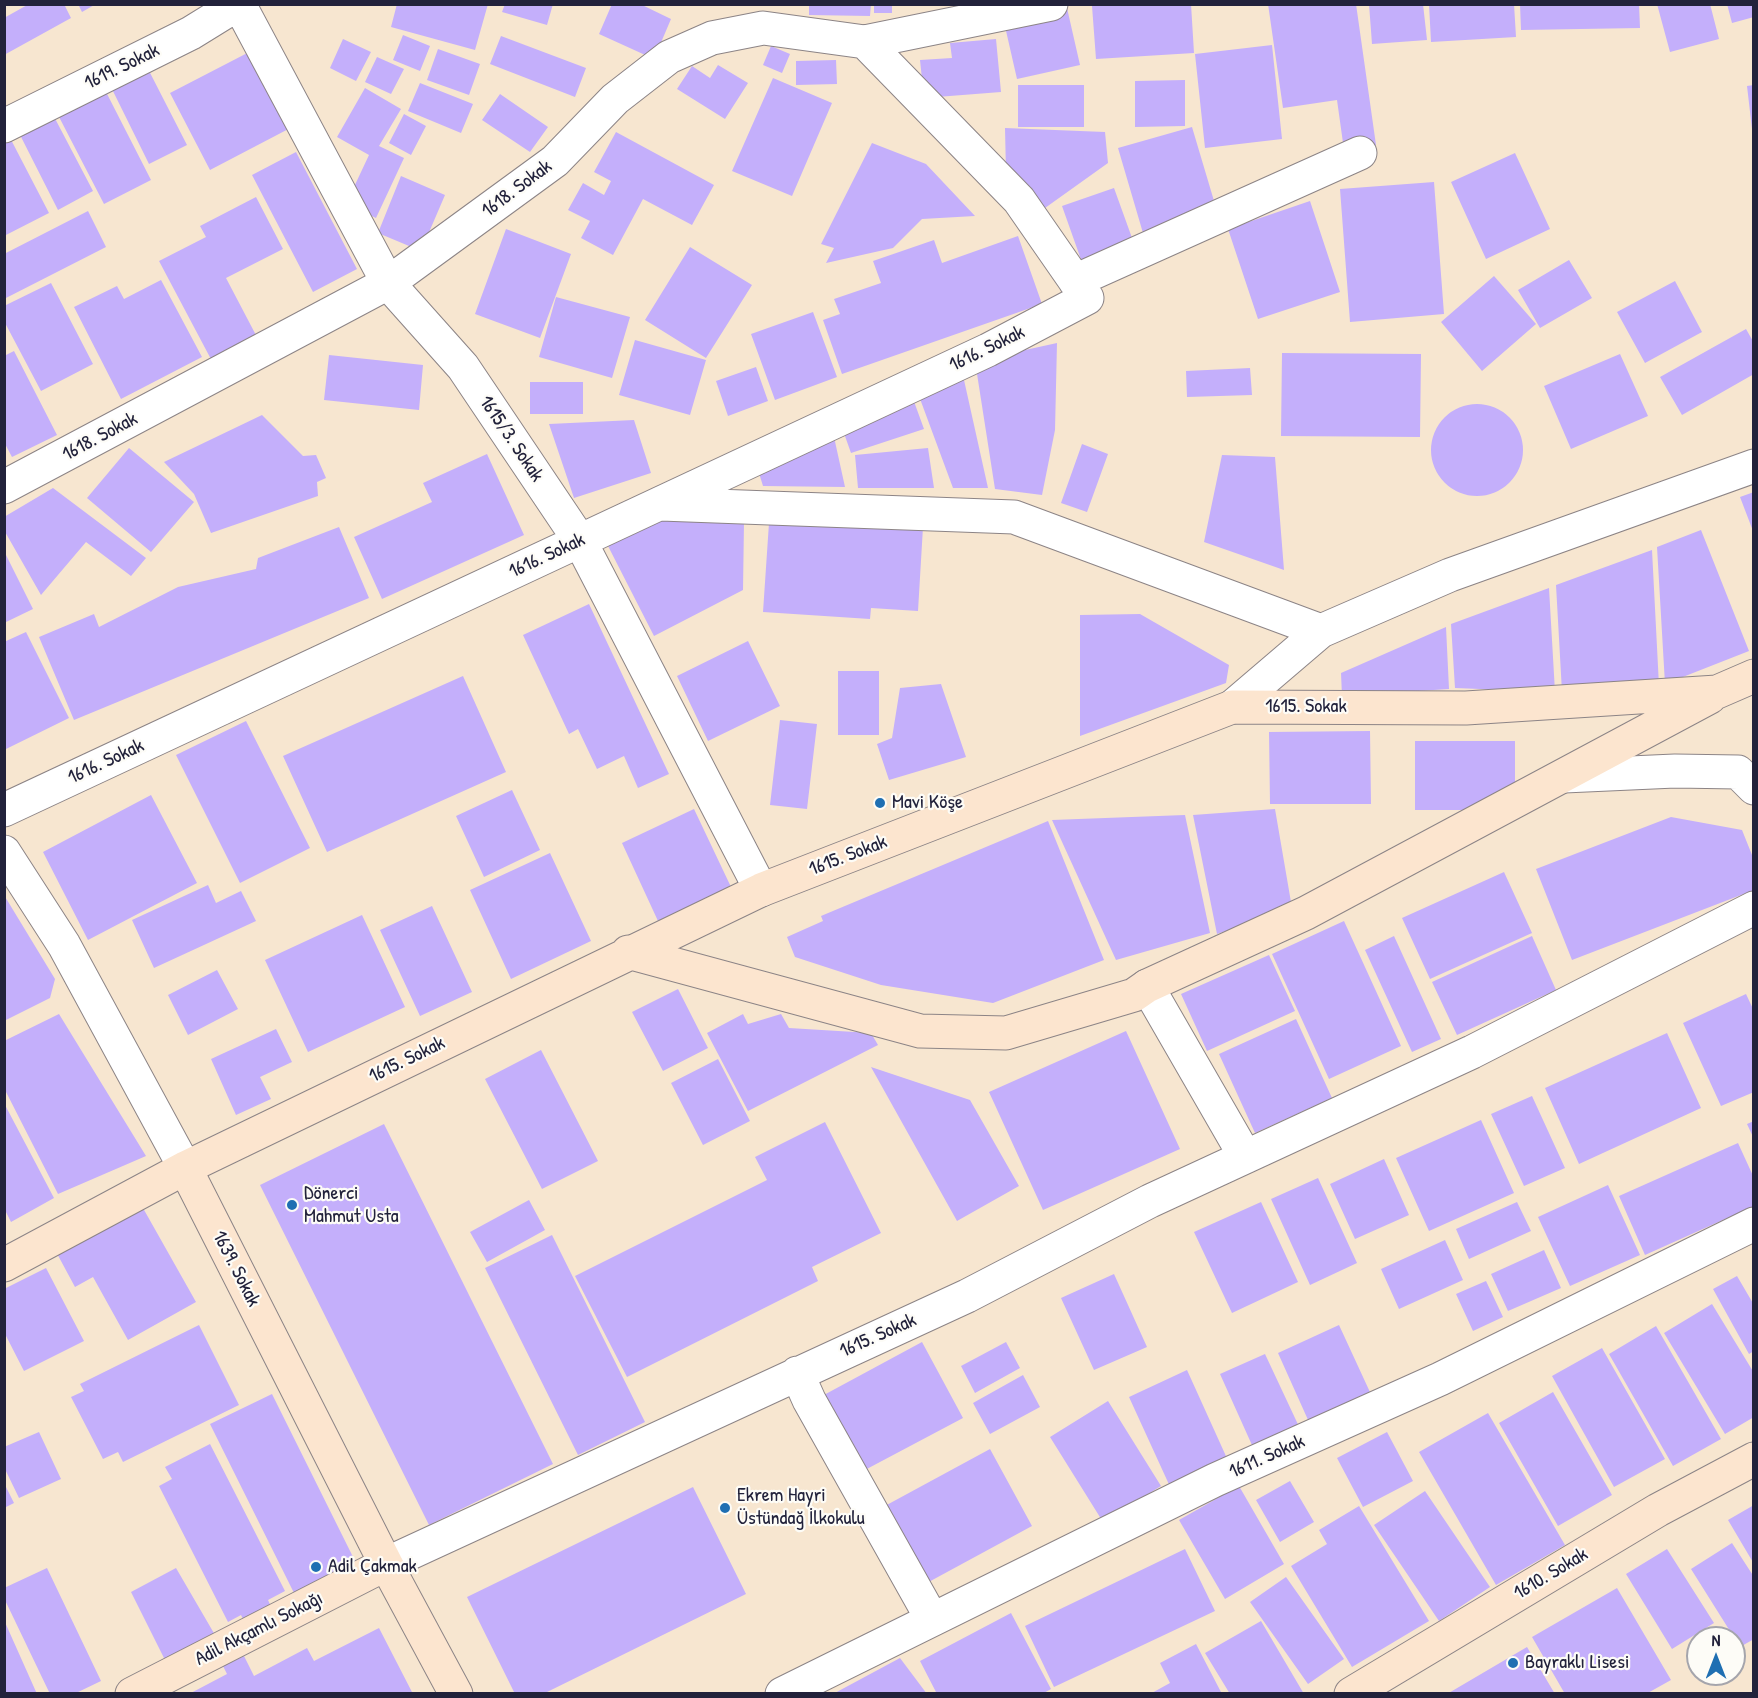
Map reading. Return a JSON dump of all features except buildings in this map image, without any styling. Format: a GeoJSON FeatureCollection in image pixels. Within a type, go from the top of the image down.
{"type":"FeatureCollection","features":[{"type":"Feature","properties":{"kind":"main road","name":"1615. Sokak"},"geometry":{"type":"LineString","coordinates":[[4,1265],[185,1168],[628,952],[761,890],[1232,706],[1466,708],[1718,692],[1754,676]]}},
{"type":"Feature","properties":{"kind":"main road"},"geometry":{"type":"LineString","coordinates":[[628,952],[920,1031],[1006,1033],[1134,995],[1147,986],[1306,913],[1718,692]]}},
{"type":"Feature","properties":{"kind":"main road","name":"1639. Sokak"},"geometry":{"type":"LineString","coordinates":[[185,1168],[386,1564],[456,1694]]}},
{"type":"Feature","properties":{"kind":"main road","name":"1610. Sokak"},"geometry":{"type":"LineString","coordinates":[[1351,1694],[1658,1510],[1754,1459]]}},
{"type":"Feature","properties":{"kind":"main road","name":"Adil Akçamlı Sokağı"},"geometry":{"type":"LineString","coordinates":[[132,1694],[386,1564]]}},
{"type":"Feature","properties":{"kind":"street","name":"1619. Sokak"},"geometry":{"type":"LineString","coordinates":[[4,126],[191,33],[238,4]]}},
{"type":"Feature","properties":{"kind":"street","name":"1615/3. Sokak"},"geometry":{"type":"LineString","coordinates":[[238,4],[388,283],[463,367],[580,541],[761,890]]}},
{"type":"Feature","properties":{"kind":"street","name":"1618. Sokak"},"geometry":{"type":"LineString","coordinates":[[4,487],[388,283],[555,161],[615,99],[669,57],[767,16],[865,42],[1051,4]]}},
{"type":"Feature","properties":{"kind":"street"},"geometry":{"type":"LineString","coordinates":[[865,42],[1019,200],[1081,289]]}},
{"type":"Feature","properties":{"kind":"street","name":"1616. Sokak"},"geometry":{"type":"LineString","coordinates":[[4,810],[988,350],[1081,289],[1360,153]]}},
{"type":"Feature","properties":{"kind":"street"},"geometry":{"type":"LineString","coordinates":[[1232,706],[1321,631],[1450,575],[1754,466]]}},
{"type":"Feature","properties":{"kind":"street"},"geometry":{"type":"LineString","coordinates":[[656,504],[1014,517],[1321,631]]}},
{"type":"Feature","properties":{"kind":"street"},"geometry":{"type":"LineString","coordinates":[[1564,776],[1675,771],[1738,772],[1754,788]]}},
{"type":"Feature","properties":{"kind":"street","name":"1639. Sokak"},"geometry":{"type":"LineString","coordinates":[[4,852],[64,945],[185,1168]]}},
{"type":"Feature","properties":{"kind":"street","name":"1615. Sokak"},"geometry":{"type":"LineString","coordinates":[[386,1564],[967,1296],[1150,1201],[1472,1052],[1754,908]]}},
{"type":"Feature","properties":{"kind":"street"},"geometry":{"type":"LineString","coordinates":[[1147,986],[1245,1156]]}},
{"type":"Feature","properties":{"kind":"street","name":"1611. Sokak"},"geometry":{"type":"LineString","coordinates":[[782,1694],[1215,1480],[1440,1378],[1754,1224]]}},
{"type":"Feature","properties":{"kind":"street"},"geometry":{"type":"LineString","coordinates":[[796,1373],[932,1619]]}},
{"type":"Feature","properties":{"kind":"place","name":"Mavi Köşe"},"geometry":{"type":"Point","coordinates":[880,803]}},
{"type":"Feature","properties":{"kind":"place","name":"Dönerci Mahmut Usta"},"geometry":{"type":"Point","coordinates":[292,1205]}},
{"type":"Feature","properties":{"kind":"place","name":"Ekrem Hayri Üstündağ İlkokulu"},"geometry":{"type":"Point","coordinates":[725,1508]}},
{"type":"Feature","properties":{"kind":"place","name":"Adil Çakmak"},"geometry":{"type":"Point","coordinates":[316,1567]}},
{"type":"Feature","properties":{"kind":"place","name":"Bayraklı Lisesi"},"geometry":{"type":"Point","coordinates":[1513,1663]}}]}
